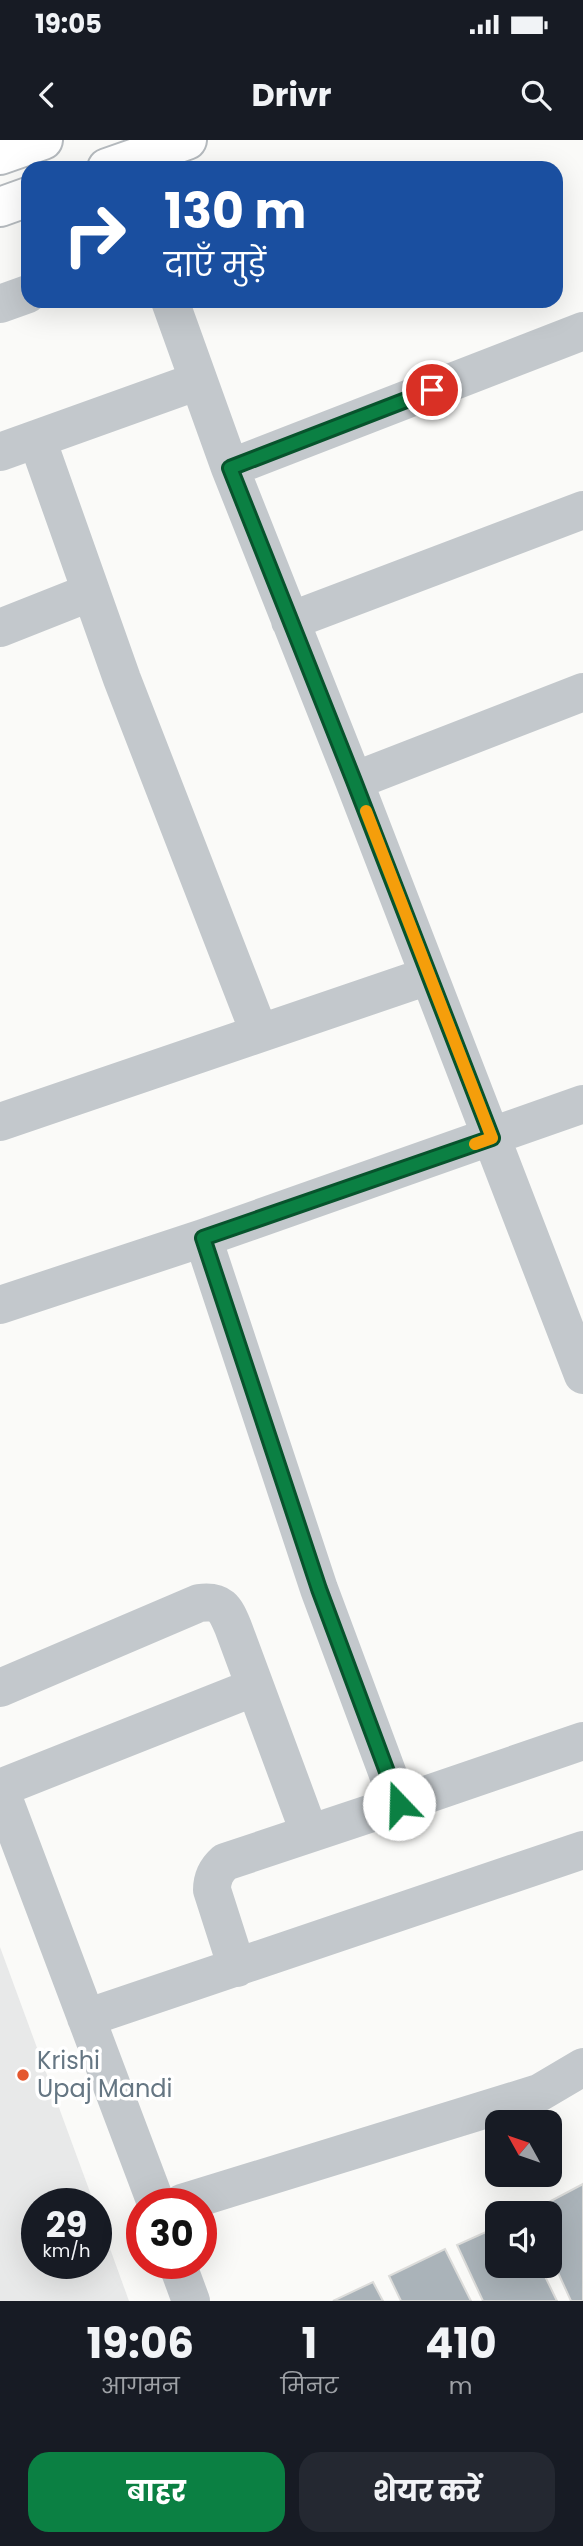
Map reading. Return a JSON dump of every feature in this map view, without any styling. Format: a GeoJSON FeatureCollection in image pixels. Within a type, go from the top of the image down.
{"type":"FeatureCollection","features":[{"type":"Feature","properties":{"kind":"main road"},"geometry":{"type":"LineString","coordinates":[[0,155],[43,140]]}},
{"type":"Feature","properties":{"kind":"main road"},"geometry":{"type":"LineString","coordinates":[[132,161],[187,140]]}},
{"type":"Feature","properties":{"kind":"main road"},"geometry":{"type":"LineString","coordinates":[[0,207],[21,200]]}},
{"type":"Feature","properties":{"kind":"street"},"geometry":{"type":"LineString","coordinates":[[0,304],[21,296]]}},
{"type":"Feature","properties":{"kind":"street"},"geometry":{"type":"LineString","coordinates":[[172,308],[230,468],[583,1374]]}},
{"type":"Feature","properties":{"kind":"street"},"geometry":{"type":"LineString","coordinates":[[230,468],[583,331]]}},
{"type":"Feature","properties":{"kind":"street"},"geometry":{"type":"LineString","coordinates":[[0,452],[198,382]]}},
{"type":"Feature","properties":{"kind":"street"},"geometry":{"type":"LineString","coordinates":[[37,439],[91,592],[259,1032]]}},
{"type":"Feature","properties":{"kind":"street"},"geometry":{"type":"LineString","coordinates":[[290,621],[583,510]]}},
{"type":"Feature","properties":{"kind":"street"},"geometry":{"type":"LineString","coordinates":[[0,628],[91,592]]}},
{"type":"Feature","properties":{"kind":"street"},"geometry":{"type":"LineString","coordinates":[[354,781],[583,692]]}},
{"type":"Feature","properties":{"kind":"street"},"geometry":{"type":"LineString","coordinates":[[0,1122],[428,976]]}},
{"type":"Feature","properties":{"kind":"street"},"geometry":{"type":"LineString","coordinates":[[0,1305],[203,1238],[583,1104]]}},
{"type":"Feature","properties":{"kind":"street"},"geometry":{"type":"LineString","coordinates":[[203,1238],[315,1576],[399,1804]]}},
{"type":"Feature","properties":{"kind":"street"},"geometry":{"type":"LineString","coordinates":[[0,1688],[199,1603],[211,1601],[226,1611],[309,1832]]}},
{"type":"Feature","properties":{"kind":"street"},"geometry":{"type":"LineString","coordinates":[[150,2188],[0,1789],[255,1687]]}},
{"type":"Feature","properties":{"kind":"street"},"geometry":{"type":"LineString","coordinates":[[237,1968],[212,1890],[212,1880],[218,1868],[225,1862],[583,1741]]}},
{"type":"Feature","properties":{"kind":"street"},"geometry":{"type":"LineString","coordinates":[[86,2018],[583,1850]]}},
{"type":"Feature","properties":{"kind":"street"},"geometry":{"type":"LineString","coordinates":[[217,2192],[539,2093],[583,2067]]}},
{"type":"Feature","properties":{"kind":"street"},"geometry":{"type":"LineString","coordinates":[[183,2279],[191,2301]]}},
{"type":"Feature","properties":{"kind":"shaded area","name":"Krishi Upaj Mandi"},"geometry":{"type":"Polygon","coordinates":[[[0,1947],[88,2188],[21,2188],[21,2279],[112,2279],[112,2254],[129,2301],[0,2301],[0,1947]]]}},
{"type":"Feature","properties":{"kind":"building"},"geometry":{"type":"Polygon","coordinates":[[[583,2184],[583,2301],[571,2301],[560,2278],[562,2201],[551,2201],[583,2184]]]}},
{"type":"Feature","properties":{"kind":"building"},"geometry":{"type":"Polygon","coordinates":[[[485,2232],[485,2278],[546,2278],[557,2301],[483,2301],[457,2245],[485,2232]]]}},
{"type":"Feature","properties":{"kind":"building"},"geometry":{"type":"Polygon","coordinates":[[[445,2249],[471,2301],[401,2301],[389,2276],[445,2249]]]}},
{"type":"Feature","properties":{"kind":"building"},"geometry":{"type":"Polygon","coordinates":[[[373,2282],[383,2301],[333,2301],[373,2282]]]}},
{"type":"Feature","properties":{"kind":"slow traffic"},"geometry":{"type":"LineString","coordinates":[[366,811],[492,1138],[475,1144]]}},
{"type":"Feature","properties":{"kind":"place","name":"Krishi Upaj Mandi"},"geometry":{"type":"Point","coordinates":[23,2075]}},
{"type":"Feature","properties":{"kind":"route"},"geometry":{"type":"LineString","coordinates":[[399,1804],[319,1589],[203,1238],[492,1138],[230,468],[432,390]]}}]}
